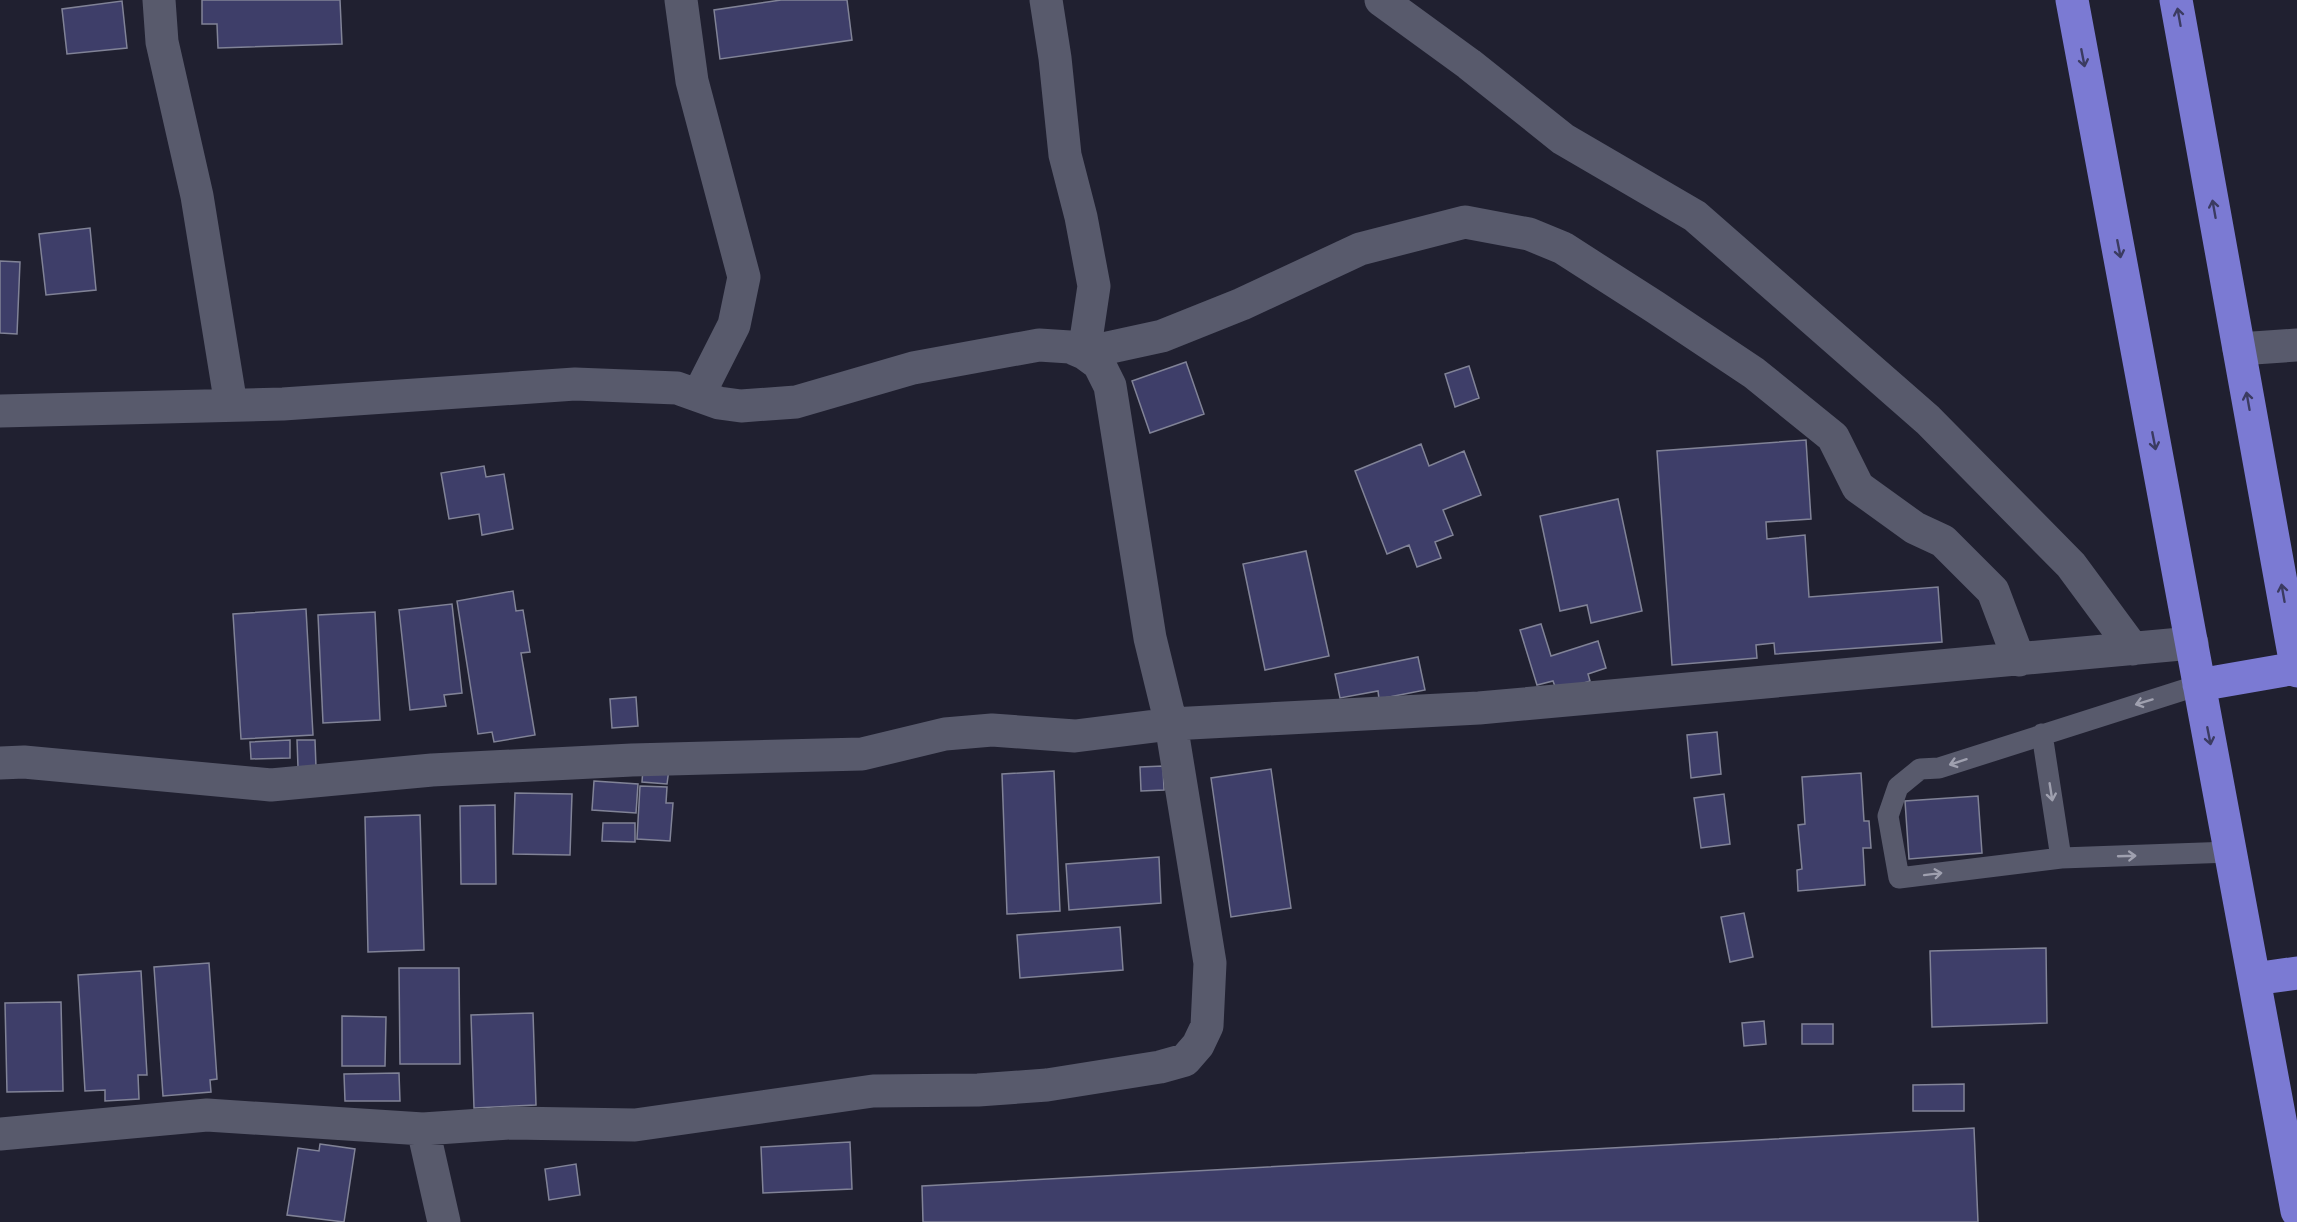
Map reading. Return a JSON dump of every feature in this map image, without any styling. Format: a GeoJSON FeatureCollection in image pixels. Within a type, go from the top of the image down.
{"type":"FeatureCollection","features":[{"type":"Feature","properties":{"kind":"highway"},"geometry":{"type":"LineString","coordinates":[[2072,0],[2297,1211]]}},
{"type":"Feature","properties":{"kind":"highway"},"geometry":{"type":"LineString","coordinates":[[2176,0],[2297,670],[2199,685]]}},
{"type":"Feature","properties":{"kind":"highway"},"geometry":{"type":"LineString","coordinates":[[2254,979],[2297,973]]}},
{"type":"Feature","properties":{"kind":"street"},"geometry":{"type":"LineString","coordinates":[[159,0],[162,42],[197,196],[231,405]]}},
{"type":"Feature","properties":{"kind":"street"},"geometry":{"type":"LineString","coordinates":[[681,0],[692,81],[744,277],[734,325],[699,394]]}},
{"type":"Feature","properties":{"kind":"street"},"geometry":{"type":"LineString","coordinates":[[1046,0],[1055,58],[1065,155],[1081,217],[1094,286],[1084,353]]}},
{"type":"Feature","properties":{"kind":"street"},"geometry":{"type":"LineString","coordinates":[[1381,0],[1469,64],[1563,139],[1695,216],[1928,420],[2071,565],[2133,649]]}},
{"type":"Feature","properties":{"kind":"street"},"geometry":{"type":"LineString","coordinates":[[1084,353],[1162,336],[1242,304],[1360,249],[1465,222],[1529,234],[1563,248],[1665,314],[1754,374],[1833,437],[1858,487],[1915,528],[1943,541],[1993,591],[2019,660]]}},
{"type":"Feature","properties":{"kind":"street"},"geometry":{"type":"LineString","coordinates":[[0,411],[283,404],[575,384],[677,388],[719,402],[741,406],[796,402],[913,368],[1039,345],[1070,347],[1084,353],[1099,364],[1110,386],[1150,638],[1171,724],[1210,963],[1207,1026],[1198,1046],[1185,1060],[1160,1067],[1047,1085],[978,1090],[873,1091],[634,1125],[511,1123],[423,1129],[207,1115],[0,1134]]}},
{"type":"Feature","properties":{"kind":"street"},"geometry":{"type":"LineString","coordinates":[[2239,350],[2297,345]]}},
{"type":"Feature","properties":{"kind":"street"},"geometry":{"type":"LineString","coordinates":[[0,763],[24,762],[271,785],[456,769],[632,760],[862,754],[945,734],[992,730],[1075,736],[1171,724],[1479,708],[2192,644]]}},
{"type":"Feature","properties":{"kind":"street"},"geometry":{"type":"LineString","coordinates":[[423,1129],[444,1222]]}},
{"type":"Feature","properties":{"kind":"lane"},"geometry":{"type":"LineString","coordinates":[[2199,685],[1939,768],[1920,769],[1898,787],[1888,816],[1899,878],[2061,858],[2231,852]]}},
{"type":"Feature","properties":{"kind":"lane"},"geometry":{"type":"LineString","coordinates":[[2042,734],[2061,858]]}},
{"type":"Feature","properties":{"kind":"building"},"geometry":{"type":"Polygon","coordinates":[[[202,0],[340,0],[342,44],[218,48],[217,24],[202,24],[202,0]]]}},
{"type":"Feature","properties":{"kind":"building"},"geometry":{"type":"Polygon","coordinates":[[[781,0],[847,0],[852,40],[720,59],[714,10],[781,0]]]}},
{"type":"Feature","properties":{"kind":"building"},"geometry":{"type":"Polygon","coordinates":[[[122,1],[127,48],[67,54],[62,9],[122,1]]]}},
{"type":"Feature","properties":{"kind":"building"},"geometry":{"type":"Polygon","coordinates":[[[90,228],[96,290],[46,295],[39,234],[90,228]]]}},
{"type":"Feature","properties":{"kind":"building"},"geometry":{"type":"Polygon","coordinates":[[[0,261],[20,262],[17,334],[0,333],[0,261]]]}},
{"type":"Feature","properties":{"kind":"building"},"geometry":{"type":"Polygon","coordinates":[[[1186,362],[1204,414],[1150,433],[1132,381],[1186,362]]]}},
{"type":"Feature","properties":{"kind":"building"},"geometry":{"type":"Polygon","coordinates":[[[1469,366],[1479,398],[1455,407],[1445,374],[1469,366]]]}},
{"type":"Feature","properties":{"kind":"building"},"geometry":{"type":"Polygon","coordinates":[[[1806,440],[1811,519],[1766,522],[1767,539],[1805,535],[1809,597],[1938,587],[1942,642],[1775,654],[1774,643],[1756,645],[1757,658],[1672,665],[1657,451],[1806,440]]]}},
{"type":"Feature","properties":{"kind":"building"},"geometry":{"type":"Polygon","coordinates":[[[1421,444],[1429,466],[1464,451],[1481,495],[1443,510],[1453,535],[1435,542],[1441,558],[1417,567],[1409,545],[1387,554],[1355,471],[1421,444]]]}},
{"type":"Feature","properties":{"kind":"building"},"geometry":{"type":"Polygon","coordinates":[[[484,466],[486,477],[504,474],[513,529],[482,535],[479,514],[449,519],[441,473],[484,466]]]}},
{"type":"Feature","properties":{"kind":"building"},"geometry":{"type":"Polygon","coordinates":[[[1618,499],[1642,611],[1591,623],[1587,605],[1560,611],[1540,516],[1618,499]]]}},
{"type":"Feature","properties":{"kind":"building"},"geometry":{"type":"Polygon","coordinates":[[[1306,551],[1329,656],[1265,670],[1243,564],[1306,551]]]}},
{"type":"Feature","properties":{"kind":"building"},"geometry":{"type":"Polygon","coordinates":[[[513,591],[516,611],[523,610],[530,652],[521,653],[535,735],[494,742],[492,732],[478,734],[457,601],[513,591]]]}},
{"type":"Feature","properties":{"kind":"building"},"geometry":{"type":"Polygon","coordinates":[[[452,604],[462,693],[444,695],[446,706],[410,710],[399,610],[452,604]]]}},
{"type":"Feature","properties":{"kind":"building"},"geometry":{"type":"Polygon","coordinates":[[[306,609],[313,735],[241,739],[233,614],[306,609]]]}},
{"type":"Feature","properties":{"kind":"building"},"geometry":{"type":"Polygon","coordinates":[[[375,612],[380,720],[323,723],[318,615],[375,612]]]}},
{"type":"Feature","properties":{"kind":"building"},"geometry":{"type":"Polygon","coordinates":[[[1541,624],[1551,656],[1598,641],[1606,668],[1588,674],[1590,681],[1557,692],[1553,681],[1537,685],[1520,630],[1541,624]]]}},
{"type":"Feature","properties":{"kind":"building"},"geometry":{"type":"Polygon","coordinates":[[[1418,657],[1425,690],[1379,699],[1378,691],[1340,698],[1335,674],[1418,657]]]}},
{"type":"Feature","properties":{"kind":"building"},"geometry":{"type":"Polygon","coordinates":[[[636,697],[638,726],[612,728],[610,699],[636,697]]]}},
{"type":"Feature","properties":{"kind":"building"},"geometry":{"type":"Polygon","coordinates":[[[1717,732],[1721,774],[1691,778],[1687,735],[1717,732]]]}},
{"type":"Feature","properties":{"kind":"building"},"geometry":{"type":"Polygon","coordinates":[[[290,740],[290,758],[251,759],[250,742],[290,740]]]}},
{"type":"Feature","properties":{"kind":"building"},"geometry":{"type":"Polygon","coordinates":[[[297,740],[315,740],[316,767],[298,767],[297,740]]]}},
{"type":"Feature","properties":{"kind":"building"},"geometry":{"type":"Polygon","coordinates":[[[1163,766],[1164,790],[1141,791],[1140,767],[1163,766]]]}},
{"type":"Feature","properties":{"kind":"building"},"geometry":{"type":"Polygon","coordinates":[[[643,768],[669,769],[667,784],[642,782],[643,768]]]}},
{"type":"Feature","properties":{"kind":"building"},"geometry":{"type":"Polygon","coordinates":[[[1271,769],[1291,908],[1231,917],[1211,778],[1271,769]]]}},
{"type":"Feature","properties":{"kind":"building"},"geometry":{"type":"Polygon","coordinates":[[[1054,771],[1060,911],[1007,914],[1002,774],[1054,771]]]}},
{"type":"Feature","properties":{"kind":"building"},"geometry":{"type":"Polygon","coordinates":[[[1861,773],[1864,821],[1869,821],[1871,848],[1863,848],[1865,885],[1798,891],[1797,870],[1802,869],[1798,825],[1805,824],[1802,777],[1861,773]]]}},
{"type":"Feature","properties":{"kind":"building"},"geometry":{"type":"Polygon","coordinates":[[[594,781],[638,784],[636,813],[592,810],[594,781]]]}},
{"type":"Feature","properties":{"kind":"building"},"geometry":{"type":"Polygon","coordinates":[[[640,786],[667,787],[666,803],[673,803],[670,841],[637,839],[640,786]]]}},
{"type":"Feature","properties":{"kind":"building"},"geometry":{"type":"Polygon","coordinates":[[[515,793],[572,794],[570,855],[513,854],[515,793]]]}},
{"type":"Feature","properties":{"kind":"building"},"geometry":{"type":"Polygon","coordinates":[[[1724,794],[1730,844],[1701,848],[1694,798],[1724,794]]]}},
{"type":"Feature","properties":{"kind":"building"},"geometry":{"type":"Polygon","coordinates":[[[1978,796],[1982,853],[1909,859],[1905,801],[1978,796]]]}},
{"type":"Feature","properties":{"kind":"building"},"geometry":{"type":"Polygon","coordinates":[[[495,805],[496,884],[461,884],[460,806],[495,805]]]}},
{"type":"Feature","properties":{"kind":"building"},"geometry":{"type":"Polygon","coordinates":[[[420,815],[424,950],[368,952],[365,817],[420,815]]]}},
{"type":"Feature","properties":{"kind":"building"},"geometry":{"type":"Polygon","coordinates":[[[603,823],[635,823],[635,842],[602,841],[603,823]]]}},
{"type":"Feature","properties":{"kind":"building"},"geometry":{"type":"Polygon","coordinates":[[[1159,857],[1161,903],[1069,910],[1066,864],[1159,857]]]}},
{"type":"Feature","properties":{"kind":"building"},"geometry":{"type":"Polygon","coordinates":[[[1744,913],[1753,957],[1730,962],[1721,917],[1744,913]]]}},
{"type":"Feature","properties":{"kind":"building"},"geometry":{"type":"Polygon","coordinates":[[[1120,927],[1123,970],[1020,978],[1017,935],[1120,927]]]}},
{"type":"Feature","properties":{"kind":"building"},"geometry":{"type":"Polygon","coordinates":[[[2046,948],[2047,1023],[1932,1027],[1930,951],[2046,948]]]}},
{"type":"Feature","properties":{"kind":"building"},"geometry":{"type":"Polygon","coordinates":[[[209,963],[217,1079],[210,1080],[211,1092],[163,1096],[154,967],[209,963]]]}},
{"type":"Feature","properties":{"kind":"building"},"geometry":{"type":"Polygon","coordinates":[[[399,968],[459,968],[460,1064],[400,1064],[399,968]]]}},
{"type":"Feature","properties":{"kind":"building"},"geometry":{"type":"Polygon","coordinates":[[[141,971],[147,1075],[138,1075],[139,1099],[105,1101],[105,1090],[85,1091],[78,975],[141,971]]]}},
{"type":"Feature","properties":{"kind":"building"},"geometry":{"type":"Polygon","coordinates":[[[61,1002],[63,1091],[7,1092],[5,1003],[61,1002]]]}},
{"type":"Feature","properties":{"kind":"building"},"geometry":{"type":"Polygon","coordinates":[[[533,1013],[536,1105],[474,1108],[471,1015],[533,1013]]]}},
{"type":"Feature","properties":{"kind":"building"},"geometry":{"type":"Polygon","coordinates":[[[342,1016],[386,1017],[385,1066],[342,1066],[342,1016]]]}},
{"type":"Feature","properties":{"kind":"building"},"geometry":{"type":"Polygon","coordinates":[[[1764,1021],[1766,1044],[1744,1046],[1742,1023],[1764,1021]]]}},
{"type":"Feature","properties":{"kind":"building"},"geometry":{"type":"Polygon","coordinates":[[[1802,1024],[1833,1024],[1833,1044],[1802,1044],[1802,1024]]]}},
{"type":"Feature","properties":{"kind":"building"},"geometry":{"type":"Polygon","coordinates":[[[399,1073],[400,1101],[345,1101],[344,1074],[399,1073]]]}},
{"type":"Feature","properties":{"kind":"building"},"geometry":{"type":"Polygon","coordinates":[[[1964,1084],[1964,1111],[1913,1111],[1913,1085],[1964,1084]]]}},
{"type":"Feature","properties":{"kind":"building"},"geometry":{"type":"Polygon","coordinates":[[[1974,1128],[1978,1222],[923,1222],[922,1186],[1974,1128]]]}},
{"type":"Feature","properties":{"kind":"building"},"geometry":{"type":"Polygon","coordinates":[[[850,1142],[852,1189],[763,1193],[761,1147],[850,1142]]]}},
{"type":"Feature","properties":{"kind":"building"},"geometry":{"type":"Polygon","coordinates":[[[320,1144],[355,1149],[344,1222],[287,1215],[298,1148],[319,1151],[320,1144]]]}},
{"type":"Feature","properties":{"kind":"building"},"geometry":{"type":"Polygon","coordinates":[[[576,1164],[580,1195],[549,1200],[545,1169],[576,1164]]]}}]}
